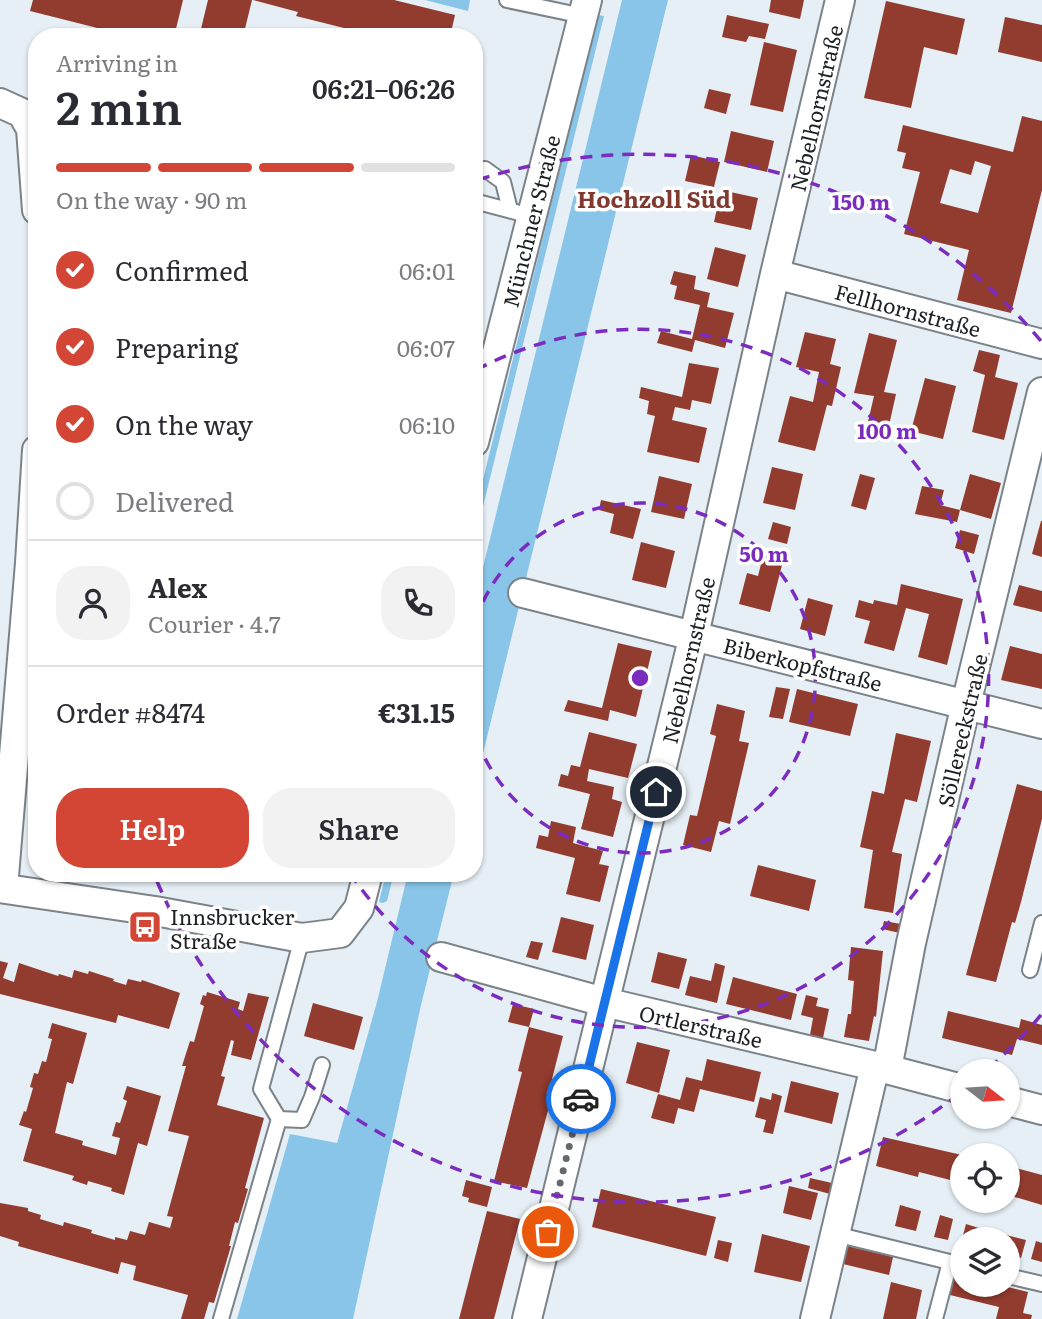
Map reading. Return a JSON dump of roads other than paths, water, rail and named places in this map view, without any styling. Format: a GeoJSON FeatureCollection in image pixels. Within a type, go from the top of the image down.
{"type":"FeatureCollection","features":[{"type":"Feature","properties":{"kind":"street","name":"Nebelhornstraße"},"geometry":{"type":"LineString","coordinates":[[527,1319],[694,635],[840,0]]}},
{"type":"Feature","properties":{"kind":"street","name":"Münchner Straße"},"geometry":{"type":"LineString","coordinates":[[483,397],[520,213],[585,8]]}},
{"type":"Feature","properties":{"kind":"street"},"geometry":{"type":"LineString","coordinates":[[0,103],[22,113],[28,124]]}},
{"type":"Feature","properties":{"kind":"street","name":"Fellhornstraße"},"geometry":{"type":"LineString","coordinates":[[775,274],[1042,344]]}},
{"type":"Feature","properties":{"kind":"street","name":"Söllereckstraße"},"geometry":{"type":"LineString","coordinates":[[815,1319],[835,1234],[881,1067],[1042,392]]}},
{"type":"Feature","properties":{"kind":"street","name":"Biberkopfstraße"},"geometry":{"type":"LineString","coordinates":[[523,593],[1042,724]]}},
{"type":"Feature","properties":{"kind":"street"},"geometry":{"type":"LineString","coordinates":[[28,619],[10,678],[1,888],[155,911],[302,938],[340,933],[359,908],[366,882]]}},
{"type":"Feature","properties":{"kind":"street","name":"Ortlerstraße"},"geometry":{"type":"LineString","coordinates":[[441,957],[604,1002],[950,1086]]}},
{"type":"Feature","properties":{"kind":"street"},"geometry":{"type":"LineString","coordinates":[[1020,1104],[1042,1110]]}},
{"type":"Feature","properties":{"kind":"lane"},"geometry":{"type":"LineString","coordinates":[[507,0],[585,8]]}},
{"type":"Feature","properties":{"kind":"lane"},"geometry":{"type":"LineString","coordinates":[[485,169],[503,182],[520,213]]}},
{"type":"Feature","properties":{"kind":"lane"},"geometry":{"type":"LineString","coordinates":[[483,203],[520,213]]}},
{"type":"Feature","properties":{"kind":"lane"},"geometry":{"type":"LineString","coordinates":[[1030,970],[1042,923]]}},
{"type":"Feature","properties":{"kind":"lane"},"geometry":{"type":"LineString","coordinates":[[221,1319],[279,1119],[261,1088],[302,938]]}},
{"type":"Feature","properties":{"kind":"lane"},"geometry":{"type":"LineString","coordinates":[[279,1119],[302,1120],[322,1065]]}},
{"type":"Feature","properties":{"kind":"lane"},"geometry":{"type":"LineString","coordinates":[[835,1234],[950,1263]]}},
{"type":"Feature","properties":{"kind":"lane"},"geometry":{"type":"LineString","coordinates":[[1020,1279],[1042,1284]]}},
{"type":"Feature","properties":{"kind":"lane"},"geometry":{"type":"LineString","coordinates":[[935,1319],[950,1280]]}},
{"type":"Feature","properties":{"kind":"place","name":"Innsbrucker Straße"},"geometry":{"type":"Point","coordinates":[145,927]}},
{"type":"Feature","properties":{"kind":"district","name":"Hochzoll Süd"},"geometry":{"type":"Point","coordinates":[654,198]}}]}
